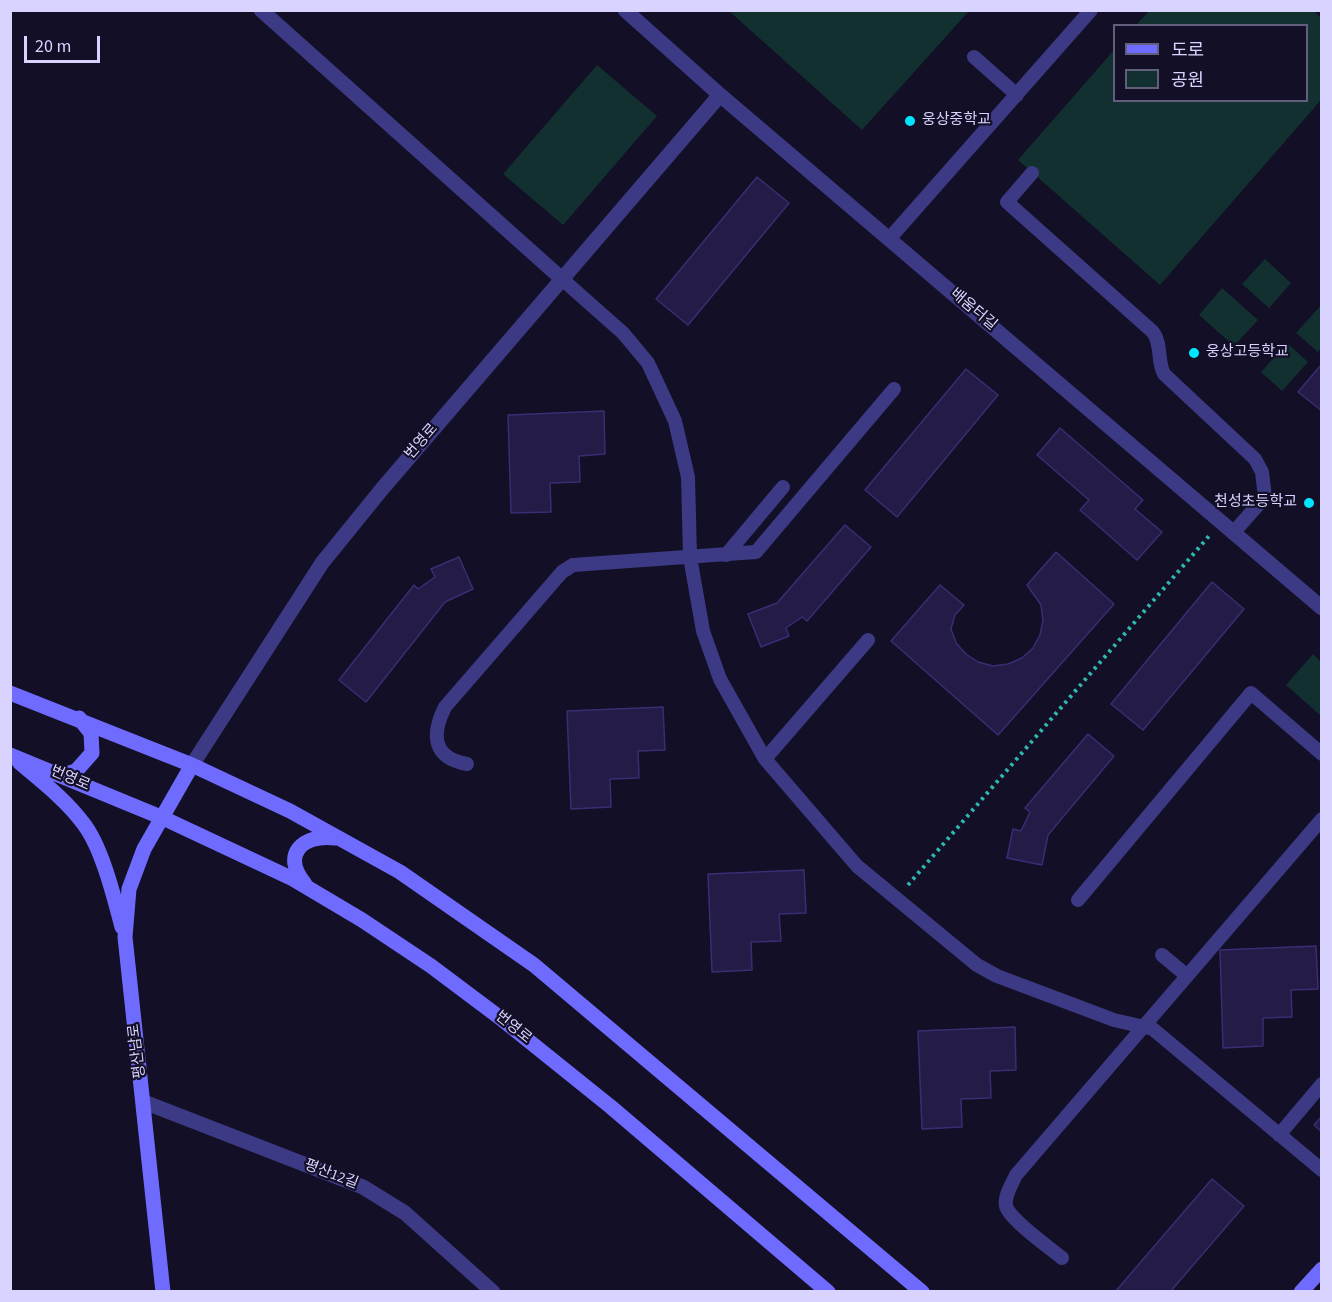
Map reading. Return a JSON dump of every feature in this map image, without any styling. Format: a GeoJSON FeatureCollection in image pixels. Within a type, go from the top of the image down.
{"type":"FeatureCollection","features":[{"type":"Feature","properties":{"kind":"main road"},"geometry":{"type":"LineString","coordinates":[[10,693],[79,718],[192,765],[290,812],[400,872],[534,965],[922,1292]]}},
{"type":"Feature","properties":{"kind":"main road"},"geometry":{"type":"LineString","coordinates":[[63,775],[76,771],[92,753],[91,733],[79,718]]}},
{"type":"Feature","properties":{"kind":"main road"},"geometry":{"type":"LineString","coordinates":[[11,755],[57,795],[84,824],[108,877],[125,937]]}},
{"type":"Feature","properties":{"kind":"main road","name":"번영로"},"geometry":{"type":"LineString","coordinates":[[11,755],[162,818],[306,886],[431,966],[611,1107],[828,1292]]}},
{"type":"Feature","properties":{"kind":"main road","name":"번영로"},"geometry":{"type":"LineString","coordinates":[[162,818],[192,765]]}},
{"type":"Feature","properties":{"kind":"main road","name":"평산남로"},"geometry":{"type":"LineString","coordinates":[[162,818],[144,849],[129,889],[125,937],[163,1292]]}},
{"type":"Feature","properties":{"kind":"main road"},"geometry":{"type":"LineString","coordinates":[[306,886],[294,870],[293,860],[298,849],[314,838],[338,838]]}},
{"type":"Feature","properties":{"kind":"main road"},"geometry":{"type":"LineString","coordinates":[[1301,1292],[1322,1269]]}},
{"type":"Feature","properties":{"kind":"street"},"geometry":{"type":"LineString","coordinates":[[261,10],[562,279]]}},
{"type":"Feature","properties":{"kind":"street","name":"배움터길"},"geometry":{"type":"LineString","coordinates":[[626,10],[720,95],[1322,608]]}},
{"type":"Feature","properties":{"kind":"street","name":"번영로"},"geometry":{"type":"LineString","coordinates":[[192,765],[322,563],[382,489],[720,95]]}},
{"type":"Feature","properties":{"kind":"street","name":"평산12길"},"geometry":{"type":"LineString","coordinates":[[144,1102],[373,1192],[405,1213],[492,1292]]}},
{"type":"Feature","properties":{"kind":"lane"},"geometry":{"type":"LineString","coordinates":[[889,239],[1091,10]]}},
{"type":"Feature","properties":{"kind":"lane"},"geometry":{"type":"LineString","coordinates":[[974,57],[1017,95]]}},
{"type":"Feature","properties":{"kind":"lane"},"geometry":{"type":"LineString","coordinates":[[1032,173],[1007,202],[1153,332],[1159,343],[1161,368],[1164,374],[1250,451],[1255,459],[1262,472],[1265,496],[1233,532]]}},
{"type":"Feature","properties":{"kind":"lane"},"geometry":{"type":"LineString","coordinates":[[562,279],[623,333],[648,363],[675,421],[688,477],[690,557],[703,631],[720,679],[765,759],[857,866],[977,965],[997,976],[1114,1020],[1153,1029],[1322,1170]]}},
{"type":"Feature","properties":{"kind":"lane"},"geometry":{"type":"LineString","coordinates":[[467,764],[453,762],[444,756],[436,733],[439,719],[445,707],[562,572],[573,565],[756,552],[894,389]]}},
{"type":"Feature","properties":{"kind":"lane"},"geometry":{"type":"LineString","coordinates":[[726,555],[783,487]]}},
{"type":"Feature","properties":{"kind":"lane"},"geometry":{"type":"LineString","coordinates":[[765,759],[868,640]]}},
{"type":"Feature","properties":{"kind":"lane"},"geometry":{"type":"LineString","coordinates":[[1078,900],[1251,693],[1322,754]]}},
{"type":"Feature","properties":{"kind":"lane"},"geometry":{"type":"LineString","coordinates":[[1062,1258],[1014,1217],[1006,1206],[1008,1193],[1016,1175],[1141,1026],[1322,819]]}},
{"type":"Feature","properties":{"kind":"lane"},"geometry":{"type":"LineString","coordinates":[[1162,955],[1186,975]]}},
{"type":"Feature","properties":{"kind":"lane"},"geometry":{"type":"LineString","coordinates":[[1279,1135],[1322,1084]]}},
{"type":"Feature","properties":{"kind":"path"},"geometry":{"type":"LineString","coordinates":[[896,898],[1221,522]]}},
{"type":"Feature","properties":{"kind":"green space"},"geometry":{"type":"Polygon","coordinates":[[[1313,10],[1321,18],[1321,100],[1160,285],[1018,160],[1113,51],[1113,102],[1308,102],[1308,24],[1137,24],[1149,11],[1313,10]]]}},
{"type":"Feature","properties":{"kind":"green space"},"geometry":{"type":"Polygon","coordinates":[[[729,11],[969,11],[862,130],[729,11]]]}},
{"type":"Feature","properties":{"kind":"green space"},"geometry":{"type":"Polygon","coordinates":[[[597,65],[657,116],[563,225],[503,174],[597,65]]]}},
{"type":"Feature","properties":{"kind":"green space"},"geometry":{"type":"Polygon","coordinates":[[[1265,259],[1291,283],[1269,308],[1242,284],[1265,259]]]}},
{"type":"Feature","properties":{"kind":"green space"},"geometry":{"type":"Polygon","coordinates":[[[1222,288],[1258,320],[1234,346],[1199,315],[1222,288]]]}},
{"type":"Feature","properties":{"kind":"green space"},"geometry":{"type":"Polygon","coordinates":[[[1321,305],[1321,348],[1318,352],[1296,333],[1321,305]]]}},
{"type":"Feature","properties":{"kind":"green space"},"geometry":{"type":"Polygon","coordinates":[[[1287,343],[1308,362],[1282,391],[1261,372],[1287,343]]]}},
{"type":"Feature","properties":{"kind":"green space"},"geometry":{"type":"Polygon","coordinates":[[[1313,654],[1321,662],[1321,716],[1286,685],[1313,654]]]}},
{"type":"Feature","properties":{"kind":"building"},"geometry":{"type":"Polygon","coordinates":[[[757,177],[789,203],[688,325],[656,299],[757,177]]]}},
{"type":"Feature","properties":{"kind":"building"},"geometry":{"type":"Polygon","coordinates":[[[1322,364],[1322,411],[1298,392],[1322,364]]]}},
{"type":"Feature","properties":{"kind":"building"},"geometry":{"type":"Polygon","coordinates":[[[966,369],[998,395],[897,517],[865,490],[966,369]]]}},
{"type":"Feature","properties":{"kind":"building"},"geometry":{"type":"Polygon","coordinates":[[[604,411],[605,454],[579,456],[580,482],[550,483],[551,512],[511,513],[508,415],[604,411]]]}},
{"type":"Feature","properties":{"kind":"building"},"geometry":{"type":"Polygon","coordinates":[[[1060,428],[1143,500],[1135,509],[1162,532],[1137,560],[1080,510],[1089,500],[1037,455],[1060,428]]]}},
{"type":"Feature","properties":{"kind":"building"},"geometry":{"type":"Polygon","coordinates":[[[845,525],[871,547],[807,621],[802,617],[786,628],[789,636],[761,647],[748,614],[777,603],[845,525]]]}},
{"type":"Feature","properties":{"kind":"building"},"geometry":{"type":"Polygon","coordinates":[[[1056,552],[1114,604],[998,735],[891,641],[940,585],[964,605],[955,615],[951,629],[956,643],[966,654],[978,662],[993,666],[1008,664],[1022,658],[1033,648],[1040,635],[1043,620],[1041,605],[1027,585],[1056,552]]]}},
{"type":"Feature","properties":{"kind":"building"},"geometry":{"type":"Polygon","coordinates":[[[459,557],[473,589],[445,602],[366,702],[339,680],[414,585],[418,589],[435,577],[431,569],[459,557]]]}},
{"type":"Feature","properties":{"kind":"building"},"geometry":{"type":"Polygon","coordinates":[[[1212,582],[1244,609],[1143,730],[1111,704],[1212,582]]]}},
{"type":"Feature","properties":{"kind":"building"},"geometry":{"type":"Polygon","coordinates":[[[663,707],[665,750],[638,751],[639,778],[610,779],[611,807],[571,809],[567,711],[663,707]]]}},
{"type":"Feature","properties":{"kind":"building"},"geometry":{"type":"Polygon","coordinates":[[[1088,734],[1114,756],[1048,835],[1042,865],[1007,858],[1013,829],[1021,831],[1030,812],[1025,808],[1088,734]]]}},
{"type":"Feature","properties":{"kind":"building"},"geometry":{"type":"Polygon","coordinates":[[[804,870],[806,913],[779,914],[781,941],[751,942],[752,970],[712,972],[708,874],[804,870]]]}},
{"type":"Feature","properties":{"kind":"building"},"geometry":{"type":"Polygon","coordinates":[[[1316,946],[1318,989],[1291,990],[1292,1017],[1263,1018],[1263,1046],[1223,1048],[1220,950],[1316,946]]]}},
{"type":"Feature","properties":{"kind":"building"},"geometry":{"type":"Polygon","coordinates":[[[1015,1027],[1016,1070],[990,1071],[991,1098],[961,1099],[962,1127],[922,1129],[918,1031],[1015,1027]]]}},
{"type":"Feature","properties":{"kind":"building"},"geometry":{"type":"Polygon","coordinates":[[[1322,1116],[1322,1132],[1314,1125],[1322,1116]]]}},
{"type":"Feature","properties":{"kind":"building"},"geometry":{"type":"Polygon","coordinates":[[[1212,1179],[1244,1206],[1170,1292],[1115,1292],[1212,1179]]]}},
{"type":"Feature","properties":{"kind":"place","name":"웅상중학교"},"geometry":{"type":"Point","coordinates":[910,121]}},
{"type":"Feature","properties":{"kind":"place","name":"웅상고등학교"},"geometry":{"type":"Point","coordinates":[1194,353]}},
{"type":"Feature","properties":{"kind":"place","name":"천성초등학교"},"geometry":{"type":"Point","coordinates":[1309,503]}}]}
